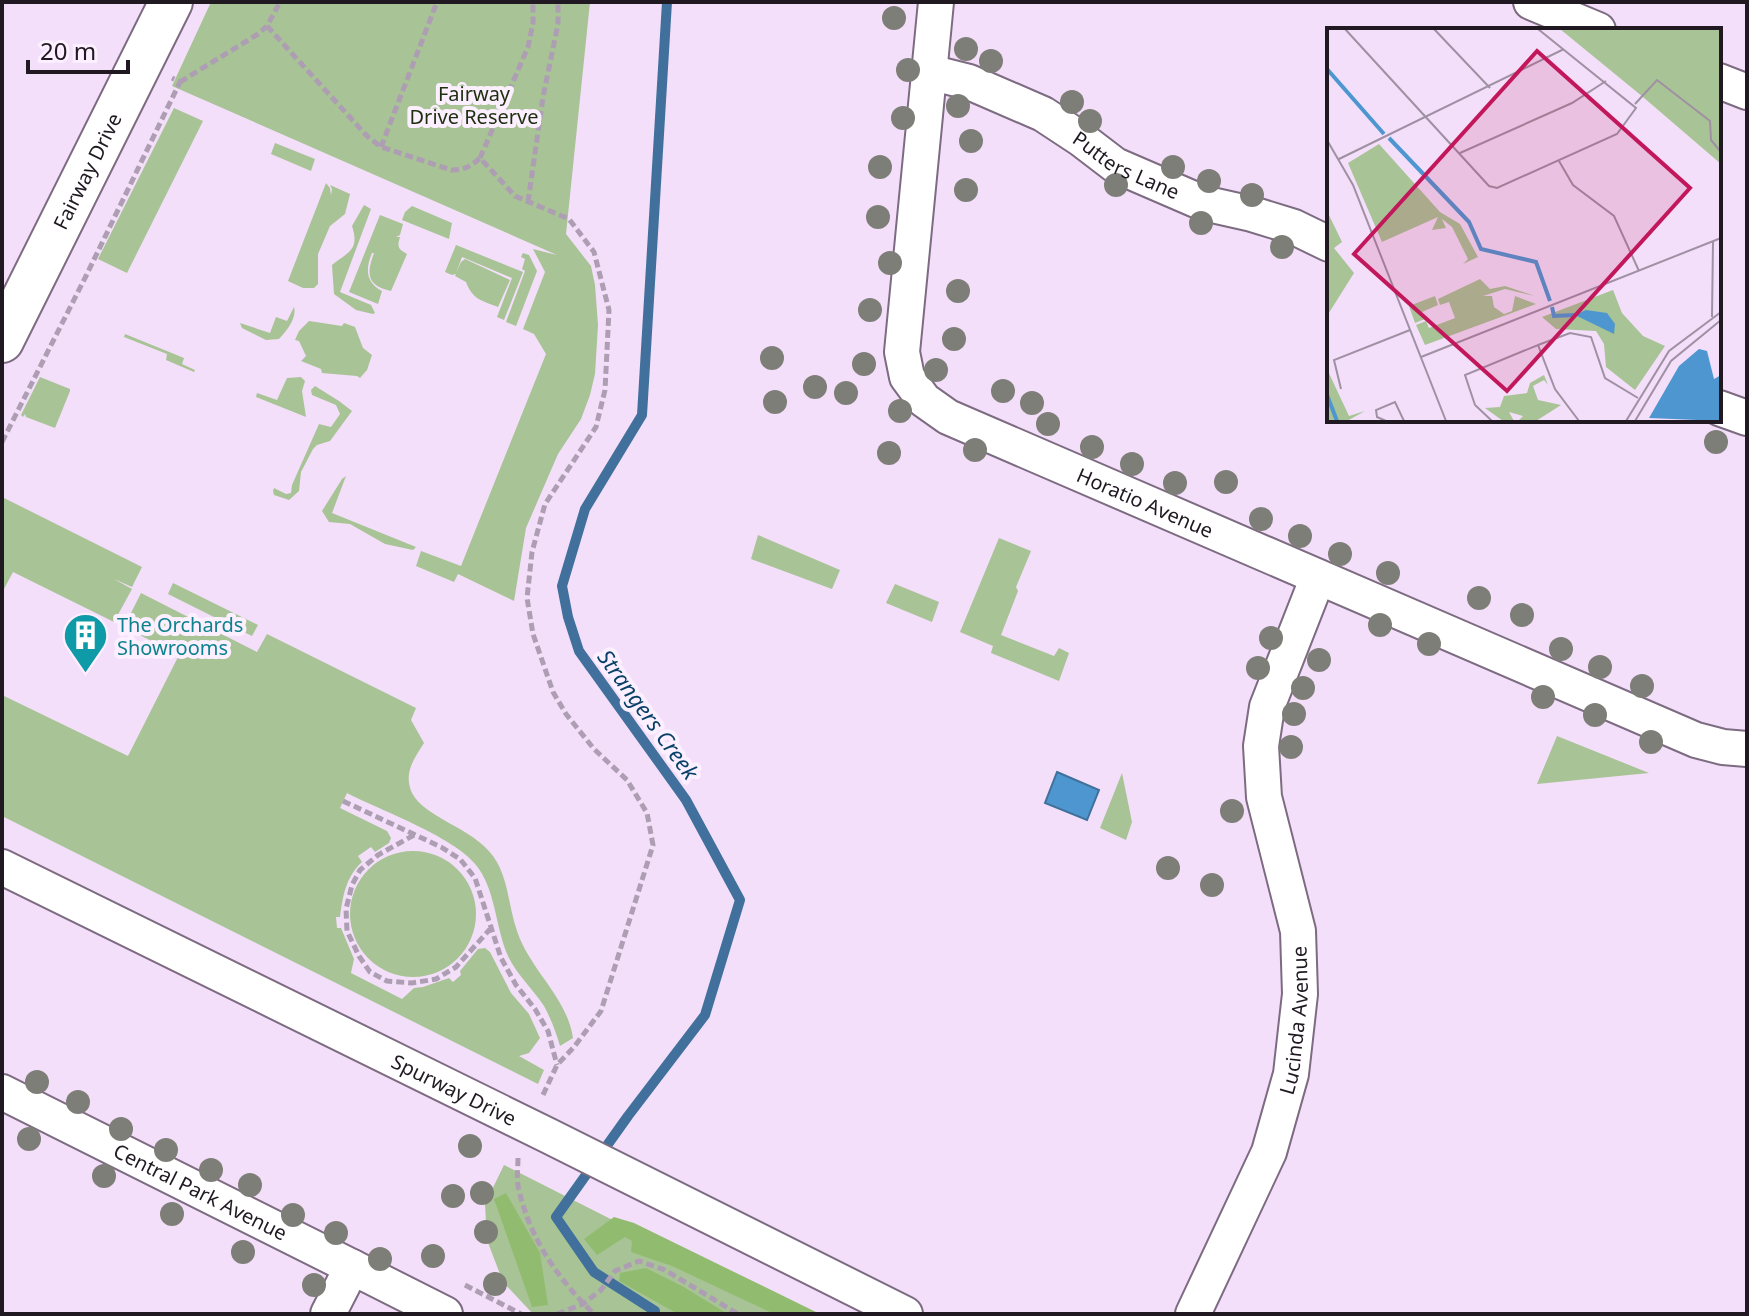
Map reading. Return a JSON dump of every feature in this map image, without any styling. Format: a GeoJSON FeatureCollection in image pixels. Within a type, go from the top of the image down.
{"type":"FeatureCollection","features":[{"type":"Feature","properties":{"kind":"street","name":"Fairway Drive"},"geometry":{"type":"LineString","coordinates":[[2,341],[171,2]]}},
{"type":"Feature","properties":{"kind":"street","name":"Horatio Avenue"},"geometry":{"type":"LineString","coordinates":[[936,2],[902,352],[907,377],[924,400],[948,417],[1696,740],[1747,749]]}},
{"type":"Feature","properties":{"kind":"street"},"geometry":{"type":"LineString","coordinates":[[1531,2],[1593,28]]}},
{"type":"Feature","properties":{"kind":"street","name":"Putters Lane"},"geometry":{"type":"LineString","coordinates":[[929,72],[969,82],[1043,114],[1115,165],[1203,203],[1294,227],[1327,243]]}},
{"type":"Feature","properties":{"kind":"street"},"geometry":{"type":"LineString","coordinates":[[1721,82],[1747,92]]}},
{"type":"Feature","properties":{"kind":"street"},"geometry":{"type":"LineString","coordinates":[[1721,409],[1747,418]]}},
{"type":"Feature","properties":{"kind":"street","name":"Lucinda Avenue"},"geometry":{"type":"LineString","coordinates":[[1193,1314],[1269,1152],[1291,1074],[1300,994],[1298,931],[1264,797],[1261,746],[1267,707],[1318,577]]}},
{"type":"Feature","properties":{"kind":"street","name":"Spurway Drive"},"geometry":{"type":"LineString","coordinates":[[2,867],[531,1137],[640,1183],[905,1314]]}},
{"type":"Feature","properties":{"kind":"street","name":"Central Park Avenue"},"geometry":{"type":"LineString","coordinates":[[2,1092],[445,1314]]}},
{"type":"Feature","properties":{"kind":"street"},"geometry":{"type":"LineString","coordinates":[[328,1314],[352,1267]]}},
{"type":"Feature","properties":{"kind":"path"},"geometry":{"type":"LineString","coordinates":[[180,82],[258,34],[267,26],[280,2]]}},
{"type":"Feature","properties":{"kind":"path"},"geometry":{"type":"LineString","coordinates":[[381,147],[437,2]]}},
{"type":"Feature","properties":{"kind":"path"},"geometry":{"type":"LineString","coordinates":[[267,26],[367,136],[381,147],[451,170],[462,170],[480,158],[528,47],[533,2]]}},
{"type":"Feature","properties":{"kind":"path"},"geometry":{"type":"LineString","coordinates":[[528,202],[543,97],[558,24],[558,2]]}},
{"type":"Feature","properties":{"kind":"path"},"geometry":{"type":"LineString","coordinates":[[480,158],[515,196],[569,219],[594,252],[609,310],[605,390],[596,427],[545,504],[532,552],[527,598],[533,634],[553,692],[594,749],[627,780],[647,813],[653,845],[601,1011],[557,1065],[531,1137],[518,1188],[535,1238],[554,1270],[594,1314]]}},
{"type":"Feature","properties":{"kind":"path"},"geometry":{"type":"LineString","coordinates":[[343,801],[460,859],[475,878],[501,958],[548,1031],[557,1065]]}},
{"type":"Feature","properties":{"kind":"path"},"geometry":{"type":"LineString","coordinates":[[414,835],[378,855],[360,870],[352,885],[346,909],[347,931],[370,972],[387,981],[412,983],[436,979],[456,967],[491,928]]}},
{"type":"Feature","properties":{"kind":"path"},"geometry":{"type":"LineString","coordinates":[[557,1314],[583,1304],[601,1290],[615,1271],[639,1261],[665,1270],[738,1314]]}},
{"type":"Feature","properties":{"kind":"green space","name":"Fairway Drive Reserve"},"geometry":{"type":"Polygon","coordinates":[[[211,2],[590,2],[566,234],[591,266],[595,285],[598,325],[595,374],[581,419],[558,454],[526,528],[514,601],[458,574],[454,582],[416,566],[421,551],[461,566],[546,354],[534,334],[523,329],[545,272],[533,249],[557,255],[172,86],[211,2]]]}},
{"type":"Feature","properties":{"kind":"green space"},"geometry":{"type":"Polygon","coordinates":[[[174,108],[203,121],[127,273],[98,259],[174,108]]]}},
{"type":"Feature","properties":{"kind":"green space"},"geometry":{"type":"Polygon","coordinates":[[[275,143],[315,159],[311,171],[271,154],[275,143]]]}},
{"type":"Feature","properties":{"kind":"green space"},"geometry":{"type":"Polygon","coordinates":[[[326,183],[331,195],[330,185],[350,194],[345,214],[330,226],[318,254],[318,284],[314,288],[303,288],[288,281],[326,183]]]}},
{"type":"Feature","properties":{"kind":"green space"},"geometry":{"type":"Polygon","coordinates":[[[364,205],[371,209],[340,292],[371,305],[373,314],[356,310],[334,294],[332,265],[351,250],[354,240],[352,226],[364,205]]]}},
{"type":"Feature","properties":{"kind":"green space"},"geometry":{"type":"Polygon","coordinates":[[[412,206],[452,223],[449,239],[402,220],[412,206]]]}},
{"type":"Feature","properties":{"kind":"green space"},"geometry":{"type":"Polygon","coordinates":[[[380,215],[403,224],[400,235],[396,237],[400,237],[399,247],[407,254],[391,291],[377,286],[370,278],[372,253],[368,275],[373,284],[382,291],[378,304],[349,292],[380,215]]]}},
{"type":"Feature","properties":{"kind":"green space"},"geometry":{"type":"Polygon","coordinates":[[[456,245],[523,272],[504,320],[497,317],[512,278],[462,257],[456,273],[465,259],[510,280],[498,307],[478,299],[466,282],[456,274],[445,272],[456,245]]]}},
{"type":"Feature","properties":{"kind":"green space"},"geometry":{"type":"Polygon","coordinates":[[[523,253],[529,255],[537,271],[516,326],[506,322],[525,271],[522,269],[523,253]]]}},
{"type":"Feature","properties":{"kind":"green space"},"geometry":{"type":"Polygon","coordinates":[[[294,307],[288,329],[279,339],[266,340],[242,328],[240,323],[270,333],[276,317],[287,321],[294,307]]]}},
{"type":"Feature","properties":{"kind":"green space"},"geometry":{"type":"Polygon","coordinates":[[[309,321],[342,326],[344,323],[355,327],[363,348],[372,355],[367,370],[360,378],[322,373],[321,369],[301,361],[306,356],[299,341],[295,340],[309,321]]]}},
{"type":"Feature","properties":{"kind":"green space"},"geometry":{"type":"Polygon","coordinates":[[[125,334],[184,358],[182,364],[194,372],[166,360],[167,354],[124,337],[125,334]]]}},
{"type":"Feature","properties":{"kind":"green space"},"geometry":{"type":"Polygon","coordinates":[[[40,377],[70,389],[55,428],[21,415],[40,377]]]}},
{"type":"Feature","properties":{"kind":"green space"},"geometry":{"type":"Polygon","coordinates":[[[301,377],[305,381],[302,391],[306,417],[256,397],[257,393],[277,400],[287,378],[301,377]]]}},
{"type":"Feature","properties":{"kind":"green space"},"geometry":{"type":"Polygon","coordinates":[[[315,386],[352,411],[330,441],[313,449],[301,472],[299,491],[289,500],[274,495],[274,488],[291,493],[319,424],[331,427],[340,414],[336,405],[312,395],[311,390],[315,386]]]}},
{"type":"Feature","properties":{"kind":"green space"},"geometry":{"type":"Polygon","coordinates":[[[346,476],[332,513],[416,547],[413,550],[385,544],[350,524],[329,522],[322,511],[346,476]]]}},
{"type":"Feature","properties":{"kind":"green space"},"geometry":{"type":"Polygon","coordinates":[[[2,497],[142,567],[132,587],[114,579],[132,589],[114,622],[13,572],[2,588],[2,497]]]}},
{"type":"Feature","properties":{"kind":"green space"},"geometry":{"type":"Polygon","coordinates":[[[758,535],[840,570],[832,589],[751,559],[758,535]]]}},
{"type":"Feature","properties":{"kind":"green space"},"geometry":{"type":"Polygon","coordinates":[[[999,538],[1031,551],[1001,635],[1054,656],[1059,648],[1069,653],[1059,681],[991,653],[993,646],[960,632],[999,538]]]}},
{"type":"Feature","properties":{"kind":"green space"},"geometry":{"type":"Polygon","coordinates":[[[173,583],[258,625],[252,636],[168,594],[173,583]]]}},
{"type":"Feature","properties":{"kind":"green space"},"geometry":{"type":"Polygon","coordinates":[[[895,584],[939,602],[932,622],[886,603],[895,584]]]}},
{"type":"Feature","properties":{"kind":"green space"},"geometry":{"type":"Polygon","coordinates":[[[141,593],[257,652],[267,634],[416,708],[411,720],[424,743],[409,773],[412,793],[427,809],[474,838],[493,856],[502,873],[523,945],[564,1009],[573,1038],[560,1046],[544,1006],[512,963],[504,946],[485,879],[469,858],[437,836],[347,793],[340,808],[387,831],[391,838],[389,843],[375,852],[371,847],[358,856],[362,862],[349,880],[340,917],[336,917],[337,928],[341,928],[354,959],[351,973],[402,999],[414,988],[449,978],[453,982],[478,949],[485,948],[511,993],[529,1014],[540,1038],[529,1053],[519,1056],[544,1070],[538,1084],[2,816],[2,695],[128,756],[179,655],[124,627],[141,593]]]}},
{"type":"Feature","properties":{"kind":"green space"},"geometry":{"type":"Polygon","coordinates":[[[1557,736],[1649,773],[1537,784],[1557,736]]]}},
{"type":"Feature","properties":{"kind":"green space"},"geometry":{"type":"Polygon","coordinates":[[[1122,773],[1132,822],[1126,840],[1100,828],[1122,773]]]}},
{"type":"Feature","properties":{"kind":"green space"},"geometry":{"type":"Polygon","coordinates":[[[413,851],[437,856],[457,870],[471,890],[476,914],[471,938],[457,958],[437,972],[413,977],[389,972],[369,958],[355,938],[350,914],[355,890],[369,870],[389,856],[413,851]]]}},
{"type":"Feature","properties":{"kind":"green space"},"geometry":{"type":"Polygon","coordinates":[[[504,1165],[798,1314],[533,1314],[503,1282],[487,1240],[485,1204],[504,1165]]]}},
{"type":"Feature","properties":{"kind":"green space"},"geometry":{"type":"Polygon","coordinates":[[[506,1193],[540,1253],[548,1305],[532,1307],[494,1199],[506,1193]]]}},
{"type":"Feature","properties":{"kind":"green space"},"geometry":{"type":"Polygon","coordinates":[[[614,1217],[634,1223],[820,1314],[774,1314],[672,1266],[631,1252],[632,1241],[625,1237],[597,1255],[584,1239],[614,1217]]]}},
{"type":"Feature","properties":{"kind":"green space"},"geometry":{"type":"Polygon","coordinates":[[[646,1268],[728,1314],[678,1314],[619,1281],[620,1273],[646,1268]]]}},
{"type":"Feature","properties":{"kind":"water"},"geometry":{"type":"Polygon","coordinates":[[[1057,772],[1099,790],[1087,820],[1045,803],[1057,772]]]}},
{"type":"Feature","properties":{"kind":"waterway","name":"Strangers Creek"},"geometry":{"type":"LineString","coordinates":[[655,1311],[594,1272],[556,1217],[705,1015],[740,900],[686,800],[579,651],[562,586],[585,509],[642,415],[667,2]]}},
{"type":"Feature","properties":{"kind":"place","name":"The Orchards Showrooms"},"geometry":{"type":"Point","coordinates":[86,675]}}]}
